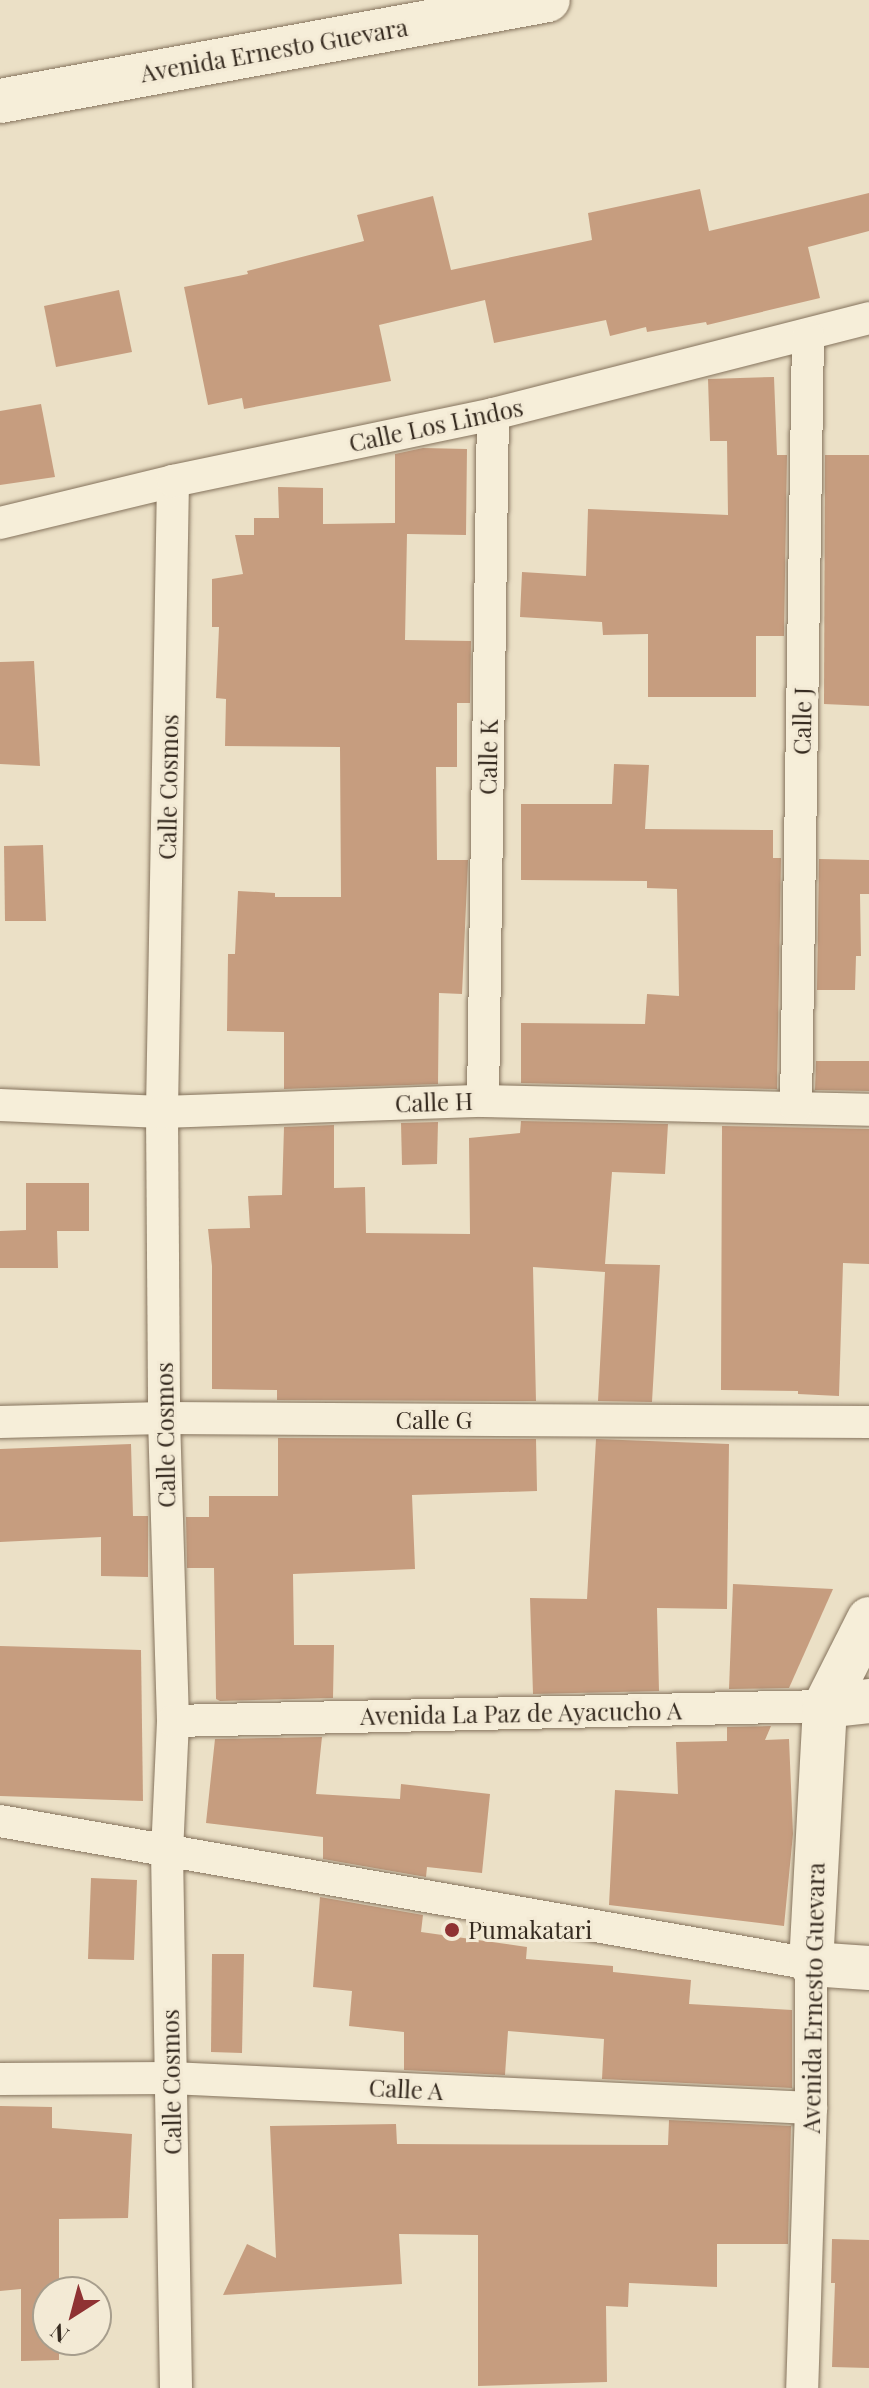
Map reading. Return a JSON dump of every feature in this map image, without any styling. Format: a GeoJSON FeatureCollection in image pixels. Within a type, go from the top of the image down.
{"type":"FeatureCollection","features":[{"type":"Feature","properties":{"kind":"main road","name":"Avenida Ernesto Guevara"},"geometry":{"type":"LineString","coordinates":[[0,101],[548,0]]}},
{"type":"Feature","properties":{"kind":"main road","name":"Avenida Ernesto Guevara"},"geometry":{"type":"LineString","coordinates":[[811,1964],[825,1706],[869,1619]]}},
{"type":"Feature","properties":{"kind":"main road","name":"Avenida La Paz de Ayacucho A"},"geometry":{"type":"LineString","coordinates":[[825,1706],[869,1701]]}},
{"type":"Feature","properties":{"kind":"main road"},"geometry":{"type":"LineString","coordinates":[[811,1964],[869,1968]]}},
{"type":"Feature","properties":{"kind":"street","name":"Calle Los Lindos"},"geometry":{"type":"LineString","coordinates":[[0,523],[173,481],[493,414],[869,318]]}},
{"type":"Feature","properties":{"kind":"street","name":"Calle J"},"geometry":{"type":"LineString","coordinates":[[796,1107],[808,336]]}},
{"type":"Feature","properties":{"kind":"street","name":"Calle K"},"geometry":{"type":"LineString","coordinates":[[483,1101],[493,414]]}},
{"type":"Feature","properties":{"kind":"street","name":"Calle Cosmos"},"geometry":{"type":"LineString","coordinates":[[173,481],[162,1112],[164,1418],[173,1721],[167,1851],[176,2388]]}},
{"type":"Feature","properties":{"kind":"street","name":"Calle H"},"geometry":{"type":"LineString","coordinates":[[0,1105],[162,1112],[483,1101],[869,1110]]}},
{"type":"Feature","properties":{"kind":"street","name":"Calle G"},"geometry":{"type":"LineString","coordinates":[[0,1422],[164,1418],[869,1422]]}},
{"type":"Feature","properties":{"kind":"street","name":"Avenida La Paz de Ayacucho A"},"geometry":{"type":"LineString","coordinates":[[173,1721],[825,1706]]}},
{"type":"Feature","properties":{"kind":"street"},"geometry":{"type":"LineString","coordinates":[[0,1821],[811,1964]]}},
{"type":"Feature","properties":{"kind":"street","name":"Avenida Ernesto Guevara"},"geometry":{"type":"LineString","coordinates":[[802,2388],[811,2108],[811,1964]]}},
{"type":"Feature","properties":{"kind":"street","name":"Calle A"},"geometry":{"type":"LineString","coordinates":[[0,2079],[171,2078],[811,2108]]}},
{"type":"Feature","properties":{"kind":"building"},"geometry":{"type":"Polygon","coordinates":[[[700,189],[709,231],[869,193],[869,231],[808,247],[820,298],[707,325],[706,322],[647,332],[646,327],[610,336],[606,320],[494,343],[485,300],[379,325],[391,381],[244,409],[242,398],[208,405],[184,287],[248,274],[247,271],[364,241],[357,215],[433,196],[451,270],[592,240],[588,213],[700,189]]]}},
{"type":"Feature","properties":{"kind":"building"},"geometry":{"type":"Polygon","coordinates":[[[119,290],[132,352],[56,367],[44,306],[119,290]]]}},
{"type":"Feature","properties":{"kind":"building"},"geometry":{"type":"Polygon","coordinates":[[[774,377],[777,455],[787,455],[784,636],[756,636],[756,697],[648,697],[648,634],[603,635],[602,622],[520,617],[522,572],[586,576],[588,509],[728,515],[727,441],[710,441],[708,379],[774,377]]]}},
{"type":"Feature","properties":{"kind":"building"},"geometry":{"type":"Polygon","coordinates":[[[41,404],[55,477],[0,485],[0,411],[41,404]]]}},
{"type":"Feature","properties":{"kind":"building"},"geometry":{"type":"Polygon","coordinates":[[[423,448],[467,449],[466,535],[407,534],[405,640],[471,641],[470,703],[457,703],[457,767],[436,767],[437,860],[468,860],[462,994],[439,993],[438,1084],[284,1089],[284,1032],[227,1031],[228,954],[235,954],[238,891],[275,893],[275,897],[341,897],[340,747],[225,746],[226,699],[216,698],[219,627],[212,627],[212,579],[243,574],[235,535],[254,535],[254,518],[279,518],[278,487],[323,488],[323,524],[395,523],[395,454],[423,448]]]}},
{"type":"Feature","properties":{"kind":"building"},"geometry":{"type":"Polygon","coordinates":[[[825,455],[869,455],[869,706],[824,704],[825,455]]]}},
{"type":"Feature","properties":{"kind":"building"},"geometry":{"type":"Polygon","coordinates":[[[34,661],[40,766],[0,764],[0,662],[34,661]]]}},
{"type":"Feature","properties":{"kind":"building"},"geometry":{"type":"Polygon","coordinates":[[[614,764],[649,765],[645,829],[773,830],[773,858],[781,858],[777,1089],[521,1083],[521,1023],[645,1024],[647,994],[679,996],[677,889],[647,888],[647,881],[521,880],[521,804],[612,804],[614,764]]]}},
{"type":"Feature","properties":{"kind":"building"},"geometry":{"type":"Polygon","coordinates":[[[43,845],[46,921],[5,921],[4,846],[43,845]]]}},
{"type":"Feature","properties":{"kind":"building"},"geometry":{"type":"Polygon","coordinates":[[[819,859],[869,860],[869,894],[860,894],[861,956],[856,956],[855,990],[817,990],[819,859]]]}},
{"type":"Feature","properties":{"kind":"building"},"geometry":{"type":"Polygon","coordinates":[[[816,1061],[869,1061],[869,1091],[815,1090],[816,1061]]]}},
{"type":"Feature","properties":{"kind":"building"},"geometry":{"type":"Polygon","coordinates":[[[521,1121],[668,1124],[665,1174],[612,1172],[605,1264],[660,1265],[652,1402],[598,1401],[605,1272],[533,1267],[536,1401],[277,1400],[277,1390],[212,1389],[212,1266],[208,1229],[250,1228],[248,1196],[282,1195],[284,1127],[334,1125],[334,1188],[365,1187],[366,1233],[470,1234],[469,1138],[520,1133],[521,1121]]]}},
{"type":"Feature","properties":{"kind":"building"},"geometry":{"type":"Polygon","coordinates":[[[438,1122],[437,1164],[402,1165],[401,1123],[438,1122]]]}},
{"type":"Feature","properties":{"kind":"building"},"geometry":{"type":"Polygon","coordinates":[[[722,1126],[869,1129],[869,1264],[843,1263],[839,1396],[798,1394],[798,1391],[721,1390],[722,1126]]]}},
{"type":"Feature","properties":{"kind":"building"},"geometry":{"type":"Polygon","coordinates":[[[26,1183],[89,1183],[89,1231],[57,1231],[58,1268],[0,1268],[0,1231],[26,1230],[26,1183]]]}},
{"type":"Feature","properties":{"kind":"building"},"geometry":{"type":"Polygon","coordinates":[[[278,1438],[536,1439],[537,1491],[412,1495],[415,1569],[293,1574],[294,1645],[334,1645],[333,1698],[220,1701],[216,1699],[214,1568],[187,1568],[186,1517],[209,1517],[209,1496],[278,1496],[278,1438]]]}},
{"type":"Feature","properties":{"kind":"building"},"geometry":{"type":"Polygon","coordinates":[[[596,1439],[729,1444],[727,1609],[657,1608],[659,1691],[533,1694],[530,1598],[587,1599],[596,1439]]]}},
{"type":"Feature","properties":{"kind":"building"},"geometry":{"type":"Polygon","coordinates":[[[131,1444],[133,1516],[148,1516],[148,1577],[101,1576],[101,1537],[0,1542],[0,1449],[131,1444]]]}},
{"type":"Feature","properties":{"kind":"building"},"geometry":{"type":"Polygon","coordinates":[[[733,1584],[833,1589],[789,1688],[729,1689],[733,1584]]]}},
{"type":"Feature","properties":{"kind":"building"},"geometry":{"type":"Polygon","coordinates":[[[0,1646],[141,1650],[143,1801],[0,1796],[0,1646]]]}},
{"type":"Feature","properties":{"kind":"building"},"geometry":{"type":"Polygon","coordinates":[[[771,1726],[765,1740],[789,1739],[793,1834],[784,1926],[609,1905],[615,1790],[678,1794],[676,1742],[727,1741],[727,1727],[771,1726]]]}},
{"type":"Feature","properties":{"kind":"building"},"geometry":{"type":"Polygon","coordinates":[[[322,1737],[316,1794],[400,1799],[401,1784],[490,1794],[482,1873],[427,1867],[426,1877],[323,1859],[323,1837],[206,1823],[215,1739],[322,1737]]]}},
{"type":"Feature","properties":{"kind":"building"},"geometry":{"type":"Polygon","coordinates":[[[91,1878],[137,1880],[134,1960],[88,1959],[91,1878]]]}},
{"type":"Feature","properties":{"kind":"building"},"geometry":{"type":"Polygon","coordinates":[[[320,1897],[423,1915],[421,1932],[527,1947],[526,1959],[613,1966],[613,1972],[691,1980],[689,2004],[792,2010],[792,2088],[602,2079],[604,2039],[508,2031],[505,2075],[404,2070],[404,2032],[349,2026],[352,1991],[313,1987],[320,1897]]]}},
{"type":"Feature","properties":{"kind":"building"},"geometry":{"type":"Polygon","coordinates":[[[212,1954],[244,1954],[242,2053],[211,2052],[212,1954]]]}},
{"type":"Feature","properties":{"kind":"building"},"geometry":{"type":"Polygon","coordinates":[[[0,2106],[52,2107],[52,2128],[132,2134],[128,2218],[59,2219],[59,2276],[32,2276],[32,2356],[59,2356],[59,2360],[21,2361],[21,2289],[0,2291],[0,2106]]]}},
{"type":"Feature","properties":{"kind":"building"},"geometry":{"type":"Polygon","coordinates":[[[669,2120],[791,2126],[788,2244],[717,2244],[717,2287],[629,2283],[628,2307],[606,2306],[607,2382],[478,2386],[478,2235],[399,2234],[402,2284],[223,2295],[247,2244],[276,2258],[270,2126],[396,2124],[397,2144],[668,2145],[669,2120]]]}},
{"type":"Feature","properties":{"kind":"building"},"geometry":{"type":"Polygon","coordinates":[[[832,2239],[869,2240],[869,2368],[832,2367],[835,2283],[831,2283],[832,2239]]]}},
{"type":"Feature","properties":{"kind":"place","name":"Pumakatari"},"geometry":{"type":"Point","coordinates":[452,1930]}}]}
